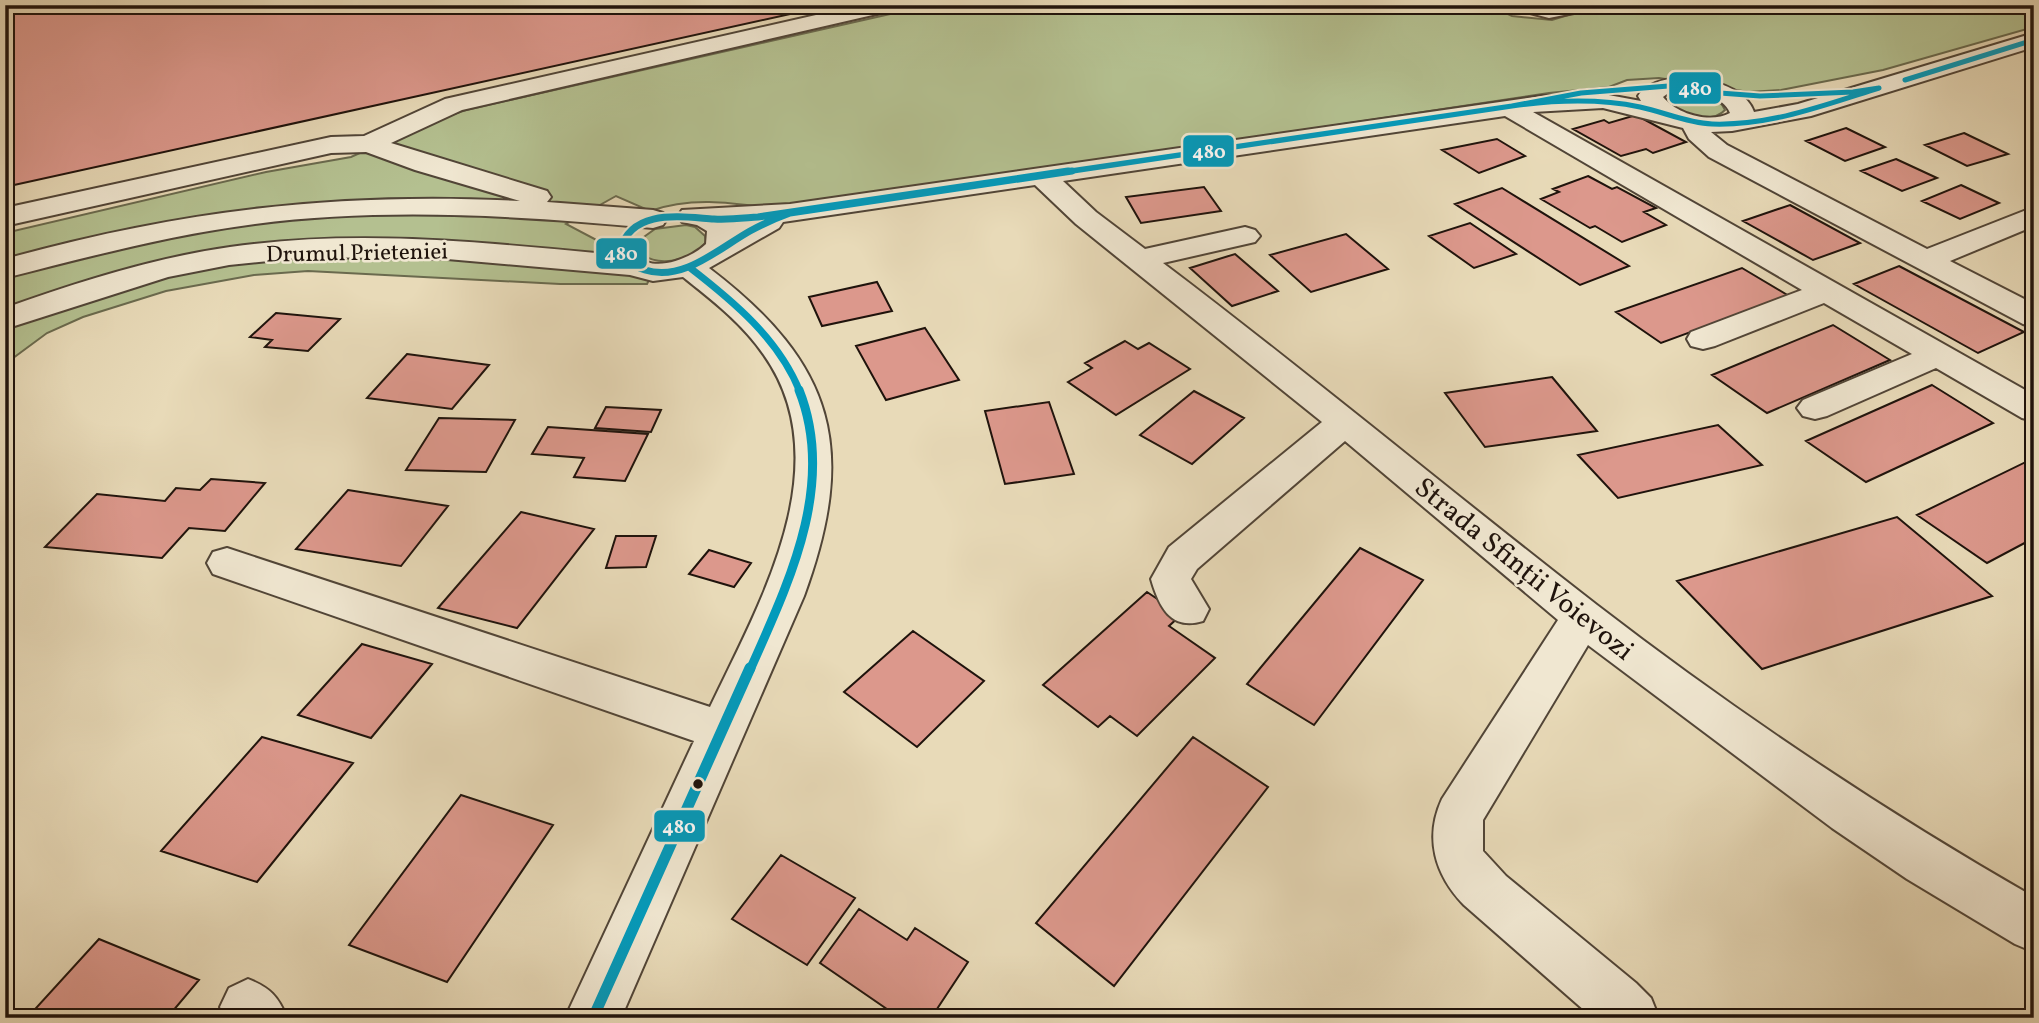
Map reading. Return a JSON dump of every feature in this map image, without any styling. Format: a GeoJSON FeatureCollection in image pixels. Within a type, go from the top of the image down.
{"type":"FeatureCollection","features":[{"type":"Feature","properties":{"kind":"street"},"geometry":{"type":"LineString","coordinates":[[369,144],[454,104],[890,5]]}},
{"type":"Feature","properties":{"kind":"street"},"geometry":{"type":"LineString","coordinates":[[1527,5],[1549,11],[1581,5]]}},
{"type":"Feature","properties":{"kind":"street"},"geometry":{"type":"LineString","coordinates":[[1516,106],[1592,101],[1626,104],[1695,123],[1732,123],[1780,116],[2034,40]]}},
{"type":"Feature","properties":{"kind":"street"},"geometry":{"type":"LineString","coordinates":[[5,269],[145,234],[296,211],[390,207],[568,212],[653,219],[683,215],[708,219],[790,213],[1516,106],[1581,93],[1694,86],[1731,98],[1743,109],[1743,115],[1732,123]]}},
{"type":"Feature","properties":{"kind":"street"},"geometry":{"type":"LineString","coordinates":[[1660,87],[1650,96],[1657,108],[1666,114]]}},
{"type":"Feature","properties":{"kind":"street"},"geometry":{"type":"LineString","coordinates":[[1720,93],[1760,96],[1820,95],[1880,88]]}},
{"type":"Feature","properties":{"kind":"street"},"geometry":{"type":"LineString","coordinates":[[1516,106],[1826,291],[2034,410]]}},
{"type":"Feature","properties":{"kind":"street"},"geometry":{"type":"LineString","coordinates":[[1695,123],[1698,134],[1718,151],[2034,317]]}},
{"type":"Feature","properties":{"kind":"street"},"geometry":{"type":"LineString","coordinates":[[5,217],[268,157],[331,145],[369,144],[414,161],[523,192],[568,212]]}},
{"type":"Feature","properties":{"kind":"street","name":"Strada Sfinții Voievozi"},"geometry":{"type":"LineString","coordinates":[[1041,176],[1078,211],[1345,422],[1583,617],[1837,804],[1925,862],[2034,926]]}},
{"type":"Feature","properties":{"kind":"street"},"geometry":{"type":"LineString","coordinates":[[703,259],[747,232],[790,213]]}},
{"type":"Feature","properties":{"kind":"street"},"geometry":{"type":"LineString","coordinates":[[1925,260],[2034,216]]}},
{"type":"Feature","properties":{"kind":"street"},"geometry":{"type":"LineString","coordinates":[[632,266],[619,252],[621,242],[628,233],[653,219]]}},
{"type":"Feature","properties":{"kind":"street"},"geometry":{"type":"LineString","coordinates":[[703,259],[723,243],[723,233],[718,225],[708,219]]}},
{"type":"Feature","properties":{"kind":"street"},"geometry":{"type":"LineString","coordinates":[[1139,259],[1245,236]]}},
{"type":"Feature","properties":{"kind":"street","name":"Drumul Prieteniei"},"geometry":{"type":"LineString","coordinates":[[5,319],[142,275],[223,257],[281,250],[342,247],[427,248],[632,266],[659,271],[703,259]]}},
{"type":"Feature","properties":{"kind":"street"},"geometry":{"type":"LineString","coordinates":[[593,1018],[783,596],[805,532],[814,482],[813,431],[806,399],[794,372],[777,347],[727,297],[703,259]]}},
{"type":"Feature","properties":{"kind":"street"},"geometry":{"type":"LineString","coordinates":[[1703,339],[1826,291]]}},
{"type":"Feature","properties":{"kind":"street"},"geometry":{"type":"LineString","coordinates":[[1815,408],[1937,355]]}},
{"type":"Feature","properties":{"kind":"street"},"geometry":{"type":"LineString","coordinates":[[1188,609],[1175,591],[1171,579],[1184,558],[1345,422]]}},
{"type":"Feature","properties":{"kind":"street"},"geometry":{"type":"LineString","coordinates":[[227,563],[723,731]]}},
{"type":"Feature","properties":{"kind":"street"},"geometry":{"type":"LineString","coordinates":[[1583,617],[1460,815],[1456,835],[1461,861],[1478,883],[1523,924],[1594,980],[1631,1018]]}},
{"type":"Feature","properties":{"kind":"green space"},"geometry":{"type":"Polygon","coordinates":[[[930,5],[1489,5],[1512,16],[1552,20],[1601,5],[2034,5],[2034,27],[1883,70],[1781,90],[1749,92],[1659,78],[1627,80],[1609,87],[1549,93],[777,209],[697,202],[650,211],[616,196],[566,224],[606,245],[618,263],[649,280],[647,284],[560,284],[308,271],[254,275],[166,291],[83,317],[47,333],[5,364],[5,233],[266,172],[351,157],[427,123],[466,110],[930,5]]]}},
{"type":"Feature","properties":{"kind":"green space"},"geometry":{"type":"Polygon","coordinates":[[[1679,93],[1712,97],[1725,110],[1712,117],[1688,114],[1668,101],[1669,97],[1679,93]]]}},
{"type":"Feature","properties":{"kind":"green space"},"geometry":{"type":"Polygon","coordinates":[[[686,225],[695,227],[705,236],[706,242],[692,254],[664,261],[646,257],[639,251],[641,239],[655,229],[686,225]]]}},
{"type":"Feature","properties":{"kind":"building"},"geometry":{"type":"Polygon","coordinates":[[[5,5],[831,5],[5,187],[5,5]]]}},
{"type":"Feature","properties":{"kind":"building"},"geometry":{"type":"Polygon","coordinates":[[[1636,115],[1686,142],[1653,153],[1646,149],[1621,156],[1573,129],[1604,120],[1609,123],[1636,115]]]}},
{"type":"Feature","properties":{"kind":"building"},"geometry":{"type":"Polygon","coordinates":[[[1846,128],[1885,147],[1845,161],[1806,141],[1846,128]]]}},
{"type":"Feature","properties":{"kind":"building"},"geometry":{"type":"Polygon","coordinates":[[[1964,133],[2008,154],[1967,166],[1925,145],[1964,133]]]}},
{"type":"Feature","properties":{"kind":"building"},"geometry":{"type":"Polygon","coordinates":[[[1497,139],[1525,156],[1479,173],[1442,150],[1497,139]]]}},
{"type":"Feature","properties":{"kind":"building"},"geometry":{"type":"Polygon","coordinates":[[[1896,159],[1937,178],[1902,191],[1861,171],[1896,159]]]}},
{"type":"Feature","properties":{"kind":"building"},"geometry":{"type":"Polygon","coordinates":[[[1588,176],[1612,189],[1617,187],[1656,208],[1644,212],[1666,225],[1622,242],[1595,226],[1590,228],[1541,199],[1559,192],[1553,189],[1588,176]]]}},
{"type":"Feature","properties":{"kind":"building"},"geometry":{"type":"Polygon","coordinates":[[[1961,185],[1999,203],[1960,219],[1922,201],[1961,185]]]}},
{"type":"Feature","properties":{"kind":"building"},"geometry":{"type":"Polygon","coordinates":[[[1204,187],[1221,211],[1141,223],[1126,197],[1204,187]]]}},
{"type":"Feature","properties":{"kind":"building"},"geometry":{"type":"Polygon","coordinates":[[[1502,188],[1629,266],[1580,285],[1455,204],[1502,188]]]}},
{"type":"Feature","properties":{"kind":"building"},"geometry":{"type":"Polygon","coordinates":[[[1790,205],[1860,243],[1813,260],[1743,221],[1790,205]]]}},
{"type":"Feature","properties":{"kind":"building"},"geometry":{"type":"Polygon","coordinates":[[[1470,223],[1516,254],[1474,268],[1429,236],[1470,223]]]}},
{"type":"Feature","properties":{"kind":"building"},"geometry":{"type":"Polygon","coordinates":[[[1346,234],[1388,269],[1311,292],[1270,255],[1346,234]]]}},
{"type":"Feature","properties":{"kind":"building"},"geometry":{"type":"Polygon","coordinates":[[[1235,254],[1278,291],[1232,306],[1190,268],[1235,254]]]}},
{"type":"Feature","properties":{"kind":"building"},"geometry":{"type":"Polygon","coordinates":[[[1899,266],[2024,332],[1978,353],[1854,284],[1899,266]]]}},
{"type":"Feature","properties":{"kind":"building"},"geometry":{"type":"Polygon","coordinates":[[[1742,268],[1789,296],[1661,343],[1616,312],[1742,268]]]}},
{"type":"Feature","properties":{"kind":"building"},"geometry":{"type":"Polygon","coordinates":[[[877,282],[892,311],[822,326],[809,297],[877,282]]]}},
{"type":"Feature","properties":{"kind":"building"},"geometry":{"type":"Polygon","coordinates":[[[276,313],[340,319],[308,351],[265,347],[272,340],[250,337],[276,313]]]}},
{"type":"Feature","properties":{"kind":"building"},"geometry":{"type":"Polygon","coordinates":[[[1833,325],[1890,360],[1767,413],[1712,375],[1833,325]]]}},
{"type":"Feature","properties":{"kind":"building"},"geometry":{"type":"Polygon","coordinates":[[[925,328],[959,380],[886,400],[856,346],[925,328]]]}},
{"type":"Feature","properties":{"kind":"building"},"geometry":{"type":"Polygon","coordinates":[[[1125,341],[1138,349],[1149,343],[1190,369],[1116,415],[1068,382],[1092,368],[1085,363],[1125,341]]]}},
{"type":"Feature","properties":{"kind":"building"},"geometry":{"type":"Polygon","coordinates":[[[407,354],[489,365],[452,409],[367,398],[407,354]]]}},
{"type":"Feature","properties":{"kind":"building"},"geometry":{"type":"Polygon","coordinates":[[[1552,377],[1597,431],[1485,447],[1445,393],[1552,377]]]}},
{"type":"Feature","properties":{"kind":"building"},"geometry":{"type":"Polygon","coordinates":[[[1932,385],[1993,423],[1866,482],[1806,441],[1932,385]]]}},
{"type":"Feature","properties":{"kind":"building"},"geometry":{"type":"Polygon","coordinates":[[[1194,391],[1244,418],[1192,464],[1140,435],[1194,391]]]}},
{"type":"Feature","properties":{"kind":"building"},"geometry":{"type":"Polygon","coordinates":[[[1049,402],[1074,474],[1005,484],[985,411],[1049,402]]]}},
{"type":"Feature","properties":{"kind":"building"},"geometry":{"type":"Polygon","coordinates":[[[606,407],[661,410],[651,432],[595,428],[606,407]]]}},
{"type":"Feature","properties":{"kind":"building"},"geometry":{"type":"Polygon","coordinates":[[[439,418],[515,420],[486,472],[406,470],[439,418]]]}},
{"type":"Feature","properties":{"kind":"building"},"geometry":{"type":"Polygon","coordinates":[[[1718,425],[1762,465],[1618,498],[1578,455],[1718,425]]]}},
{"type":"Feature","properties":{"kind":"building"},"geometry":{"type":"Polygon","coordinates":[[[548,427],[648,434],[625,481],[574,477],[584,458],[532,454],[548,427]]]}},
{"type":"Feature","properties":{"kind":"building"},"geometry":{"type":"Polygon","coordinates":[[[2034,458],[2034,538],[1987,563],[1917,515],[2034,458]]]}},
{"type":"Feature","properties":{"kind":"building"},"geometry":{"type":"Polygon","coordinates":[[[211,479],[265,483],[225,531],[189,528],[162,558],[45,547],[97,494],[165,501],[176,488],[200,490],[211,479]]]}},
{"type":"Feature","properties":{"kind":"building"},"geometry":{"type":"Polygon","coordinates":[[[348,490],[448,506],[401,566],[296,549],[348,490]]]}},
{"type":"Feature","properties":{"kind":"building"},"geometry":{"type":"Polygon","coordinates":[[[521,512],[594,529],[517,628],[438,608],[521,512]]]}},
{"type":"Feature","properties":{"kind":"building"},"geometry":{"type":"Polygon","coordinates":[[[1897,517],[1992,596],[1762,669],[1677,581],[1897,517]]]}},
{"type":"Feature","properties":{"kind":"building"},"geometry":{"type":"Polygon","coordinates":[[[616,536],[656,536],[646,567],[606,568],[616,536]]]}},
{"type":"Feature","properties":{"kind":"building"},"geometry":{"type":"Polygon","coordinates":[[[1360,548],[1423,580],[1314,725],[1247,684],[1360,548]]]}},
{"type":"Feature","properties":{"kind":"building"},"geometry":{"type":"Polygon","coordinates":[[[709,550],[751,563],[734,587],[689,574],[709,550]]]}},
{"type":"Feature","properties":{"kind":"building"},"geometry":{"type":"Polygon","coordinates":[[[1147,592],[1181,615],[1169,626],[1215,658],[1137,736],[1110,716],[1098,727],[1043,685],[1147,592]]]}},
{"type":"Feature","properties":{"kind":"building"},"geometry":{"type":"Polygon","coordinates":[[[913,631],[984,681],[917,747],[844,692],[913,631]]]}},
{"type":"Feature","properties":{"kind":"building"},"geometry":{"type":"Polygon","coordinates":[[[362,644],[432,664],[371,738],[298,715],[362,644]]]}},
{"type":"Feature","properties":{"kind":"building"},"geometry":{"type":"Polygon","coordinates":[[[262,737],[353,763],[257,882],[161,851],[262,737]]]}},
{"type":"Feature","properties":{"kind":"building"},"geometry":{"type":"Polygon","coordinates":[[[1193,737],[1268,787],[1114,986],[1036,923],[1193,737]]]}},
{"type":"Feature","properties":{"kind":"building"},"geometry":{"type":"Polygon","coordinates":[[[461,795],[553,825],[447,982],[349,945],[461,795]]]}},
{"type":"Feature","properties":{"kind":"building"},"geometry":{"type":"Polygon","coordinates":[[[781,855],[855,898],[807,965],[732,919],[781,855]]]}},
{"type":"Feature","properties":{"kind":"building"},"geometry":{"type":"Polygon","coordinates":[[[859,909],[907,940],[915,928],[968,962],[931,1018],[900,1018],[820,963],[859,909]]]}},
{"type":"Feature","properties":{"kind":"building"},"geometry":{"type":"Polygon","coordinates":[[[99,939],[199,980],[167,1018],[27,1018],[99,939]]]}},
{"type":"Feature","properties":{"kind":"transit line","name":"480"},"geometry":{"type":"LineString","coordinates":[[1905,80],[2034,40]]}},
{"type":"Feature","properties":{"kind":"transit line","name":"480"},"geometry":{"type":"LineString","coordinates":[[1905,80],[2034,40]]}},
{"type":"Feature","properties":{"kind":"transit line","name":"480"},"geometry":{"type":"LineString","coordinates":[[1512,106],[1581,93],[1681,85],[1720,93],[1760,96],[1853,92],[1879,88]]}},
{"type":"Feature","properties":{"kind":"transit line","name":"480"},"geometry":{"type":"LineString","coordinates":[[1512,106],[1560,101],[1608,102],[1640,107],[1694,122],[1733,124],[1797,113],[1879,88]]}},
{"type":"Feature","properties":{"kind":"transit line","name":"480"},"geometry":{"type":"LineString","coordinates":[[1512,106],[790,213],[750,231],[697,263],[668,273],[653,273],[635,266],[625,259],[620,250],[623,240],[636,226],[667,216],[687,215],[719,219],[764,216],[1512,106]]}},
{"type":"Feature","properties":{"kind":"transit line","name":"480"},"geometry":{"type":"LineString","coordinates":[[593,1018],[783,596],[803,534],[810,501],[812,437],[805,405],[794,375],[775,347],[755,325],[689,267]]}}]}
